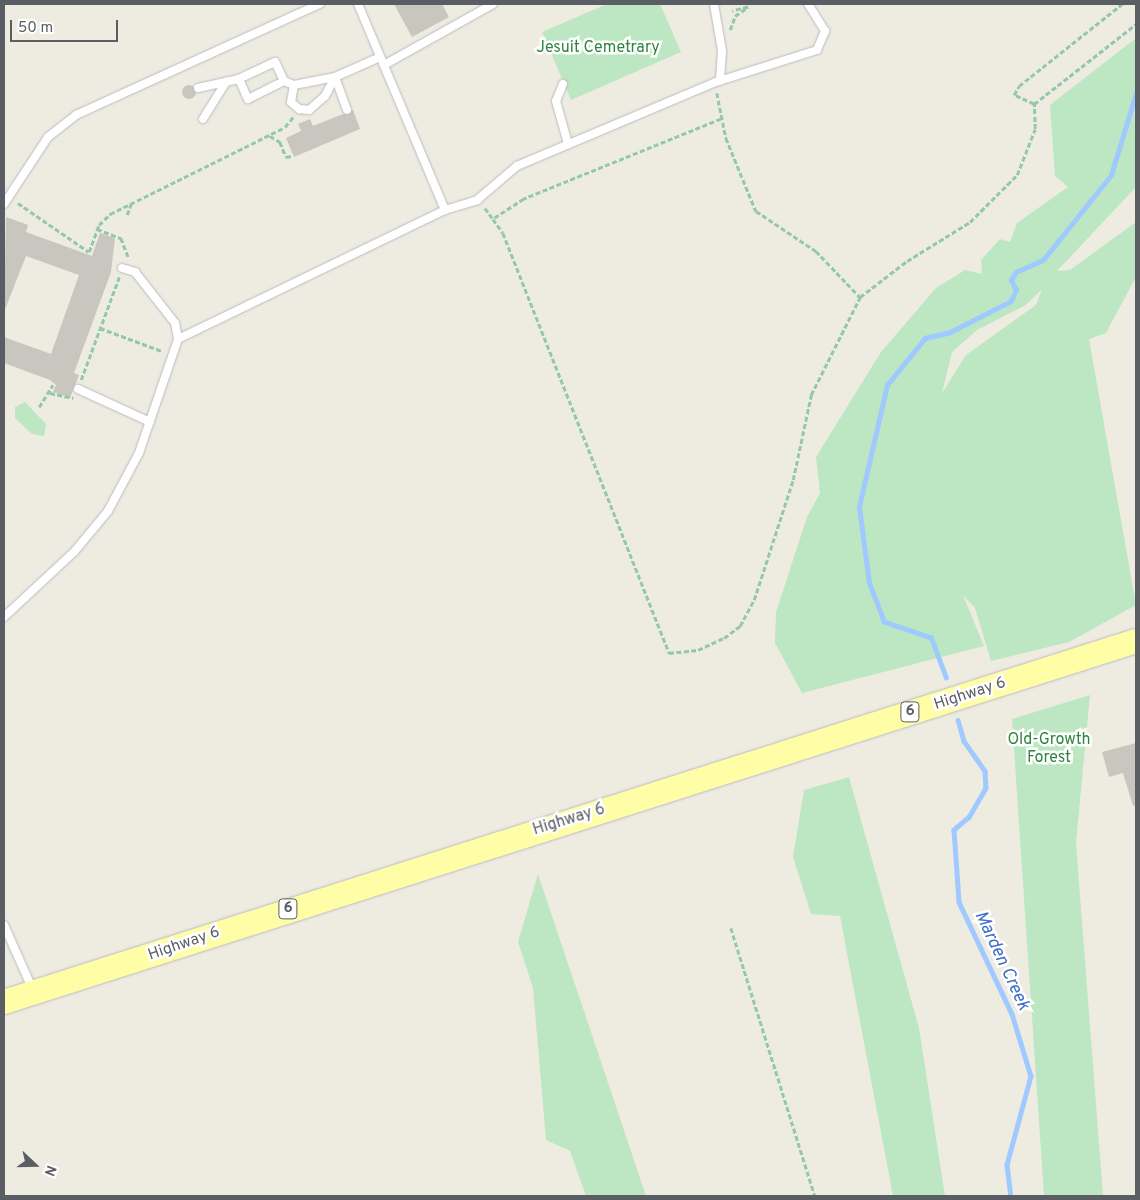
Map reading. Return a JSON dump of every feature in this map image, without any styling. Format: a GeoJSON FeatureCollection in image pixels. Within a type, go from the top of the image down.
{"type":"FeatureCollection","features":[{"type":"Feature","properties":{"kind":"main road","name":"Highway 6"},"geometry":{"type":"LineString","coordinates":[[4,1002],[35,994],[277,912],[1136,641]]}},
{"type":"Feature","properties":{"kind":"lane"},"geometry":{"type":"LineString","coordinates":[[4,204],[48,137],[76,115],[320,4]]}},
{"type":"Feature","properties":{"kind":"lane"},"geometry":{"type":"LineString","coordinates":[[358,4],[445,210]]}},
{"type":"Feature","properties":{"kind":"lane"},"geometry":{"type":"LineString","coordinates":[[198,88],[239,80],[275,62],[284,81],[294,85],[335,77],[382,61],[493,4]]}},
{"type":"Feature","properties":{"kind":"lane"},"geometry":{"type":"LineString","coordinates":[[714,4],[722,51],[718,82]]}},
{"type":"Feature","properties":{"kind":"lane"},"geometry":{"type":"LineString","coordinates":[[178,339],[445,210],[477,200],[517,166],[718,82],[822,45],[825,31],[808,4]]}},
{"type":"Feature","properties":{"kind":"lane"},"geometry":{"type":"LineString","coordinates":[[294,85],[290,97],[299,109],[314,107],[335,77]]}},
{"type":"Feature","properties":{"kind":"lane"},"geometry":{"type":"LineString","coordinates":[[335,77],[347,110]]}},
{"type":"Feature","properties":{"kind":"lane"},"geometry":{"type":"LineString","coordinates":[[239,80],[248,99],[284,81]]}},
{"type":"Feature","properties":{"kind":"lane"},"geometry":{"type":"LineString","coordinates":[[203,119],[226,82]]}},
{"type":"Feature","properties":{"kind":"lane"},"geometry":{"type":"LineString","coordinates":[[563,84],[556,101],[568,144]]}},
{"type":"Feature","properties":{"kind":"lane"},"geometry":{"type":"LineString","coordinates":[[4,617],[74,552],[108,511],[126,483],[150,422],[178,339],[175,323],[134,272],[122,268]]}},
{"type":"Feature","properties":{"kind":"lane"},"geometry":{"type":"LineString","coordinates":[[79,385],[150,422]]}},
{"type":"Feature","properties":{"kind":"lane"},"geometry":{"type":"LineString","coordinates":[[4,925],[35,994]]}},
{"type":"Feature","properties":{"kind":"path"},"geometry":{"type":"LineString","coordinates":[[1034,104],[1014,95],[1019,86],[1122,4]]}},
{"type":"Feature","properties":{"kind":"path"},"geometry":{"type":"LineString","coordinates":[[732,10],[748,7],[736,16],[732,28]]}},
{"type":"Feature","properties":{"kind":"path"},"geometry":{"type":"LineString","coordinates":[[1034,104],[1136,24]]}},
{"type":"Feature","properties":{"kind":"path"},"geometry":{"type":"LineString","coordinates":[[718,82],[721,119],[756,211],[816,251],[860,297]]}},
{"type":"Feature","properties":{"kind":"path"},"geometry":{"type":"LineString","coordinates":[[477,200],[503,233],[669,653],[698,650],[724,638],[740,626],[754,600],[793,480],[811,395],[860,297],[907,261],[970,222],[1017,175],[1035,129],[1034,104]]}},
{"type":"Feature","properties":{"kind":"path"},"geometry":{"type":"LineString","coordinates":[[9,196],[89,252],[97,229],[110,214],[286,127],[299,109]]}},
{"type":"Feature","properties":{"kind":"path"},"geometry":{"type":"LineString","coordinates":[[493,219],[524,198],[721,119]]}},
{"type":"Feature","properties":{"kind":"path"},"geometry":{"type":"LineString","coordinates":[[269,136],[280,142],[286,157],[292,156]]}},
{"type":"Feature","properties":{"kind":"path"},"geometry":{"type":"LineString","coordinates":[[127,215],[131,204]]}},
{"type":"Feature","properties":{"kind":"path"},"geometry":{"type":"LineString","coordinates":[[97,229],[121,238],[134,272]]}},
{"type":"Feature","properties":{"kind":"path"},"geometry":{"type":"LineString","coordinates":[[79,385],[117,281]]}},
{"type":"Feature","properties":{"kind":"path"},"geometry":{"type":"LineString","coordinates":[[100,328],[160,350]]}},
{"type":"Feature","properties":{"kind":"path"},"geometry":{"type":"LineString","coordinates":[[39,407],[53,386]]}},
{"type":"Feature","properties":{"kind":"path"},"geometry":{"type":"LineString","coordinates":[[50,393],[73,398]]}},
{"type":"Feature","properties":{"kind":"path"},"geometry":{"type":"LineString","coordinates":[[731,928],[815,1196]]}},
{"type":"Feature","properties":{"kind":"green space","name":"Jesuit Cemetrary"},"geometry":{"type":"Polygon","coordinates":[[[607,4],[660,4],[681,52],[571,100],[542,32],[607,4]]]}},
{"type":"Feature","properties":{"kind":"green space"},"geometry":{"type":"Polygon","coordinates":[[[1136,38],[1136,187],[1057,271],[1070,270],[1136,222],[1136,277],[1106,333],[1089,339],[1136,605],[1069,642],[991,661],[975,608],[963,595],[984,646],[802,693],[775,643],[776,612],[807,517],[820,493],[816,457],[881,352],[936,288],[965,270],[982,274],[981,260],[1000,239],[1010,242],[1017,223],[1068,187],[1055,176],[1050,105],[1136,38]],[[1042,289],[1026,305],[977,330],[952,352],[942,393],[966,355],[1036,305],[1042,289]]]}},
{"type":"Feature","properties":{"kind":"green space"},"geometry":{"type":"Polygon","coordinates":[[[25,402],[46,424],[44,436],[32,434],[15,418],[15,407],[25,402]]]}},
{"type":"Feature","properties":{"kind":"green space","name":"Old-Growth Forest"},"geometry":{"type":"Polygon","coordinates":[[[1090,695],[1076,843],[1103,1196],[1044,1196],[1012,719],[1090,695]]]}},
{"type":"Feature","properties":{"kind":"green space"},"geometry":{"type":"Polygon","coordinates":[[[849,777],[919,1028],[945,1196],[893,1196],[840,916],[811,914],[793,857],[804,790],[849,777]]]}},
{"type":"Feature","properties":{"kind":"green space"},"geometry":{"type":"Polygon","coordinates":[[[538,874],[646,1196],[586,1196],[570,1151],[546,1140],[533,988],[518,942],[538,874]]]}},
{"type":"Feature","properties":{"kind":"building"},"geometry":{"type":"Polygon","coordinates":[[[394,4],[442,4],[449,17],[412,37],[394,4]]]}},
{"type":"Feature","properties":{"kind":"building"},"geometry":{"type":"Polygon","coordinates":[[[186,85],[192,85],[196,92],[192,99],[186,99],[182,95],[182,89],[186,85]]]}},
{"type":"Feature","properties":{"kind":"building"},"geometry":{"type":"Polygon","coordinates":[[[353,110],[360,129],[294,157],[286,138],[301,131],[298,124],[310,119],[313,126],[353,110]]]}},
{"type":"Feature","properties":{"kind":"building"},"geometry":{"type":"Polygon","coordinates":[[[6,217],[28,225],[26,232],[92,256],[100,233],[115,238],[111,272],[74,373],[79,375],[70,398],[53,392],[56,385],[50,380],[4,363],[4,337],[51,354],[79,275],[26,256],[4,312],[6,217]]]}},
{"type":"Feature","properties":{"kind":"building"},"geometry":{"type":"Polygon","coordinates":[[[1136,743],[1136,805],[1133,806],[1123,773],[1109,777],[1102,752],[1136,743]]]}},
{"type":"Feature","properties":{"kind":"waterway"},"geometry":{"type":"LineString","coordinates":[[946,678],[931,638],[884,622],[869,583],[859,507],[887,385],[925,338],[950,332],[1011,301],[1016,290],[1011,280],[1016,272],[1043,260],[1111,175],[1136,93]]}},
{"type":"Feature","properties":{"kind":"waterway","name":"Marden Creek"},"geometry":{"type":"LineString","coordinates":[[958,720],[964,741],[985,771],[986,788],[969,817],[954,830],[959,902],[1012,1014],[1031,1076],[1007,1165],[1011,1196]]}}]}
